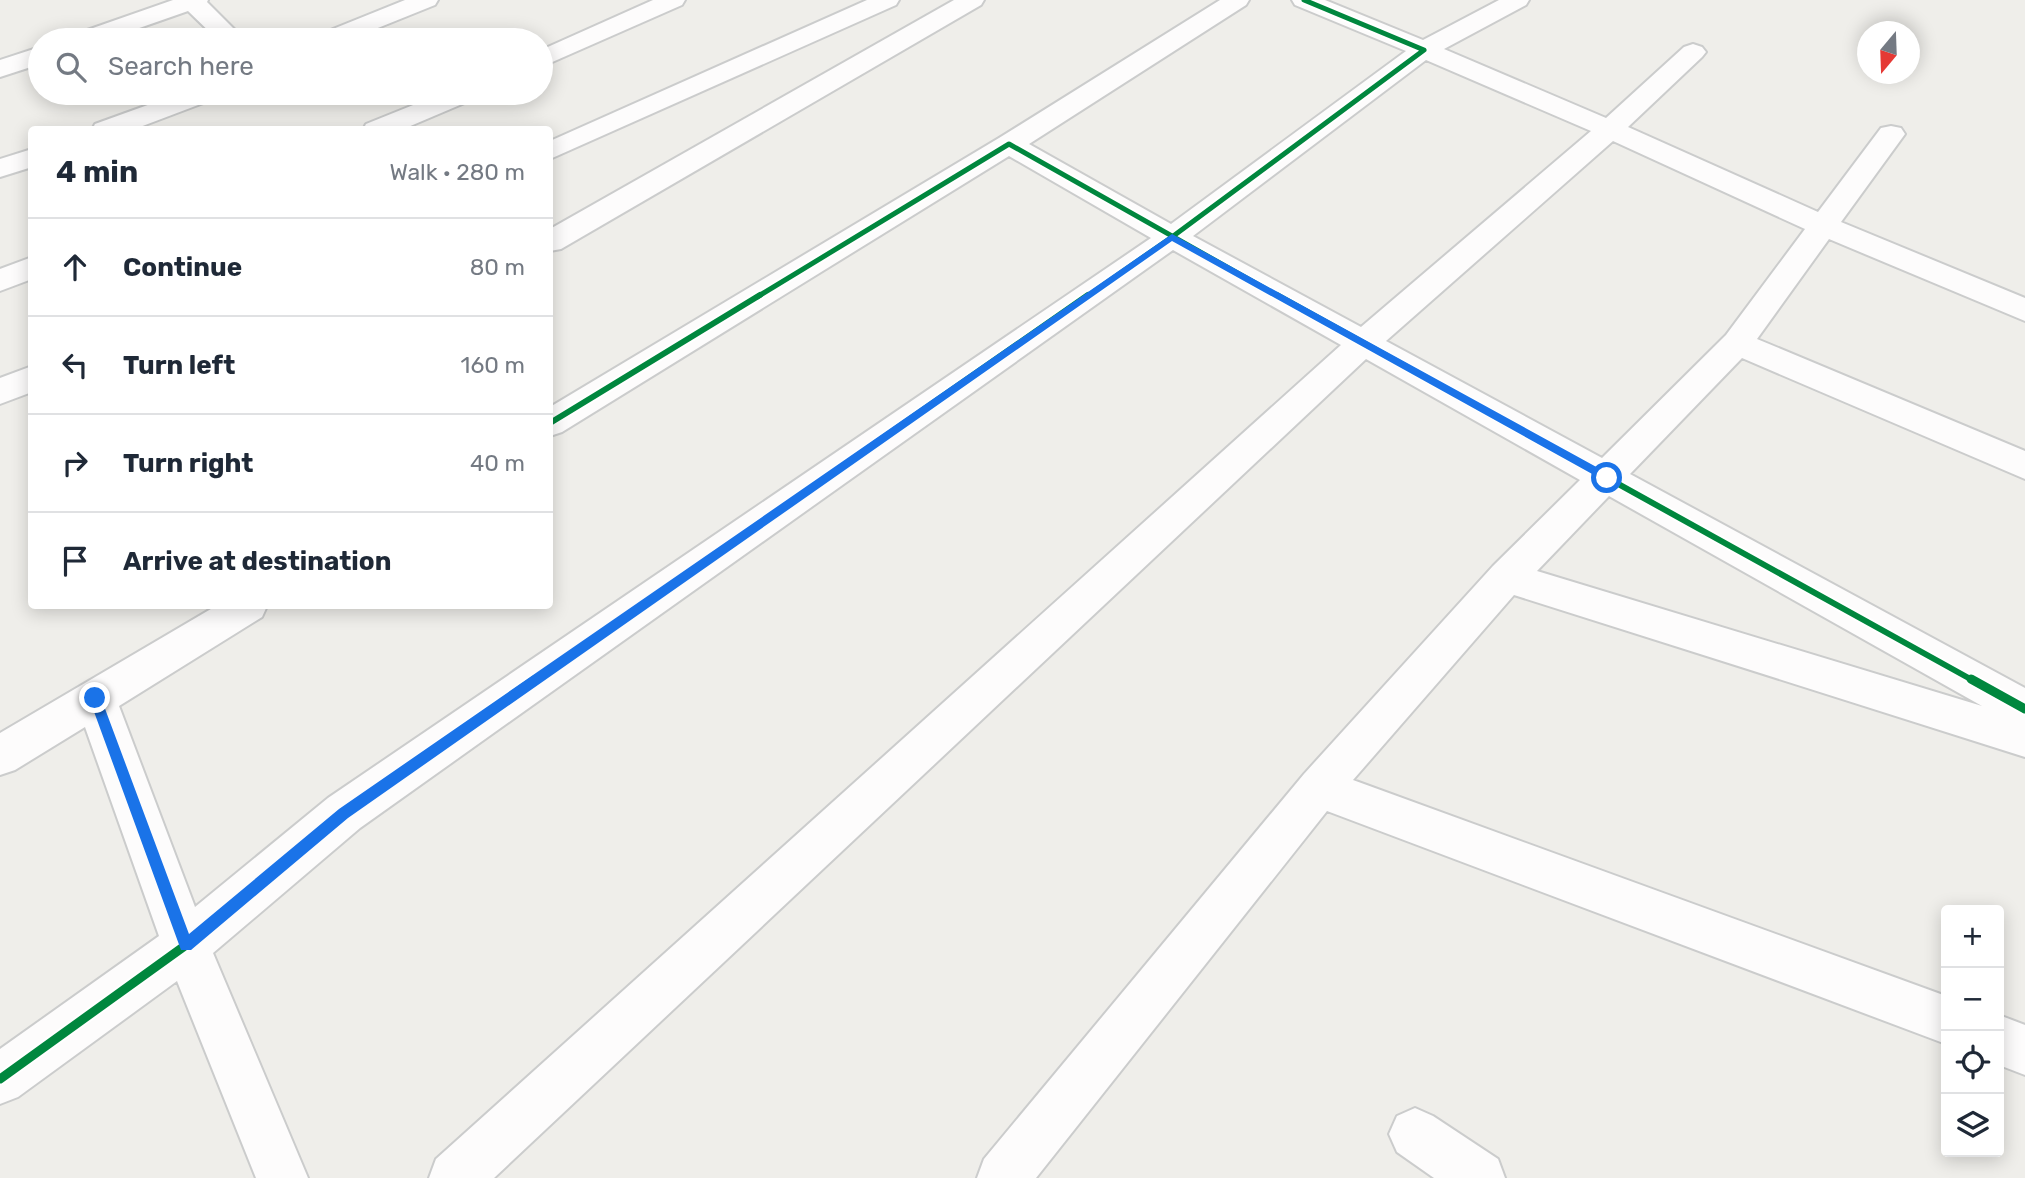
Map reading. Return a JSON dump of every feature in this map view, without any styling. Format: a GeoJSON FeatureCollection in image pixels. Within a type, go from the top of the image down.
{"type":"FeatureCollection","features":[{"type":"Feature","properties":{"kind":"street"},"geometry":{"type":"LineString","coordinates":[[115,28],[193,0],[220,28]]}},
{"type":"Feature","properties":{"kind":"street"},"geometry":{"type":"LineString","coordinates":[[357,28],[426,0]]}},
{"type":"Feature","properties":{"kind":"street"},"geometry":{"type":"LineString","coordinates":[[553,54],[673,0]]}},
{"type":"Feature","properties":{"kind":"street"},"geometry":{"type":"LineString","coordinates":[[553,150],[884,0]]}},
{"type":"Feature","properties":{"kind":"street"},"geometry":{"type":"LineString","coordinates":[[553,240],[972,0]]}},
{"type":"Feature","properties":{"kind":"street"},"geometry":{"type":"LineString","coordinates":[[553,421],[1009,144],[1237,0]]}},
{"type":"Feature","properties":{"kind":"street"},"geometry":{"type":"LineString","coordinates":[[1304,0],[1610,129],[1824,226],[2025,310]]}},
{"type":"Feature","properties":{"kind":"street"},"geometry":{"type":"LineString","coordinates":[[0,1079],[186,945],[344,813],[1172,237],[1424,50],[1517,0]]}},
{"type":"Feature","properties":{"kind":"street"},"geometry":{"type":"LineString","coordinates":[[455,1178],[1363,343],[1610,129],[1693,52]]}},
{"type":"Feature","properties":{"kind":"street"},"geometry":{"type":"LineString","coordinates":[[0,69],[28,59]]}},
{"type":"Feature","properties":{"kind":"street"},"geometry":{"type":"LineString","coordinates":[[117,126],[173,105]]}},
{"type":"Feature","properties":{"kind":"street"},"geometry":{"type":"LineString","coordinates":[[386,126],[437,105]]}},
{"type":"Feature","properties":{"kind":"street"},"geometry":{"type":"LineString","coordinates":[[1003,1178],[1319,788],[1507,577],[1737,343],[1891,134]]}},
{"type":"Feature","properties":{"kind":"street"},"geometry":{"type":"LineString","coordinates":[[1009,144],[2025,709]]}},
{"type":"Feature","properties":{"kind":"street"},"geometry":{"type":"LineString","coordinates":[[0,168],[28,158]]}},
{"type":"Feature","properties":{"kind":"street"},"geometry":{"type":"LineString","coordinates":[[0,281],[28,269]]}},
{"type":"Feature","properties":{"kind":"street"},"geometry":{"type":"LineString","coordinates":[[1737,343],[2025,466]]}},
{"type":"Feature","properties":{"kind":"street"},"geometry":{"type":"LineString","coordinates":[[0,393],[28,380]]}},
{"type":"Feature","properties":{"kind":"street"},"geometry":{"type":"LineString","coordinates":[[1507,577],[2025,738]]}},
{"type":"Feature","properties":{"kind":"street"},"geometry":{"type":"LineString","coordinates":[[0,757],[243,609]]}},
{"type":"Feature","properties":{"kind":"street"},"geometry":{"type":"LineString","coordinates":[[95,698],[186,945],[282,1178]]}},
{"type":"Feature","properties":{"kind":"street"},"geometry":{"type":"LineString","coordinates":[[1319,788],[1941,1018]]}},
{"type":"Feature","properties":{"kind":"street"},"geometry":{"type":"LineString","coordinates":[[2004,1042],[2025,1050]]}},
{"type":"Feature","properties":{"kind":"street"},"geometry":{"type":"LineString","coordinates":[[1415,1134],[1479,1178]]}},
{"type":"Feature","properties":{"kind":"cycle path"},"geometry":{"type":"LineString","coordinates":[[0,1079],[186,945],[344,813],[1172,237],[1424,50],[1304,0]]}},
{"type":"Feature","properties":{"kind":"cycle path"},"geometry":{"type":"LineString","coordinates":[[553,421],[1009,144],[2025,709]]}},
{"type":"Feature","properties":{"kind":"route"},"geometry":{"type":"LineString","coordinates":[[95,698],[186,945],[344,813],[1172,237],[1607,478]]}}]}
